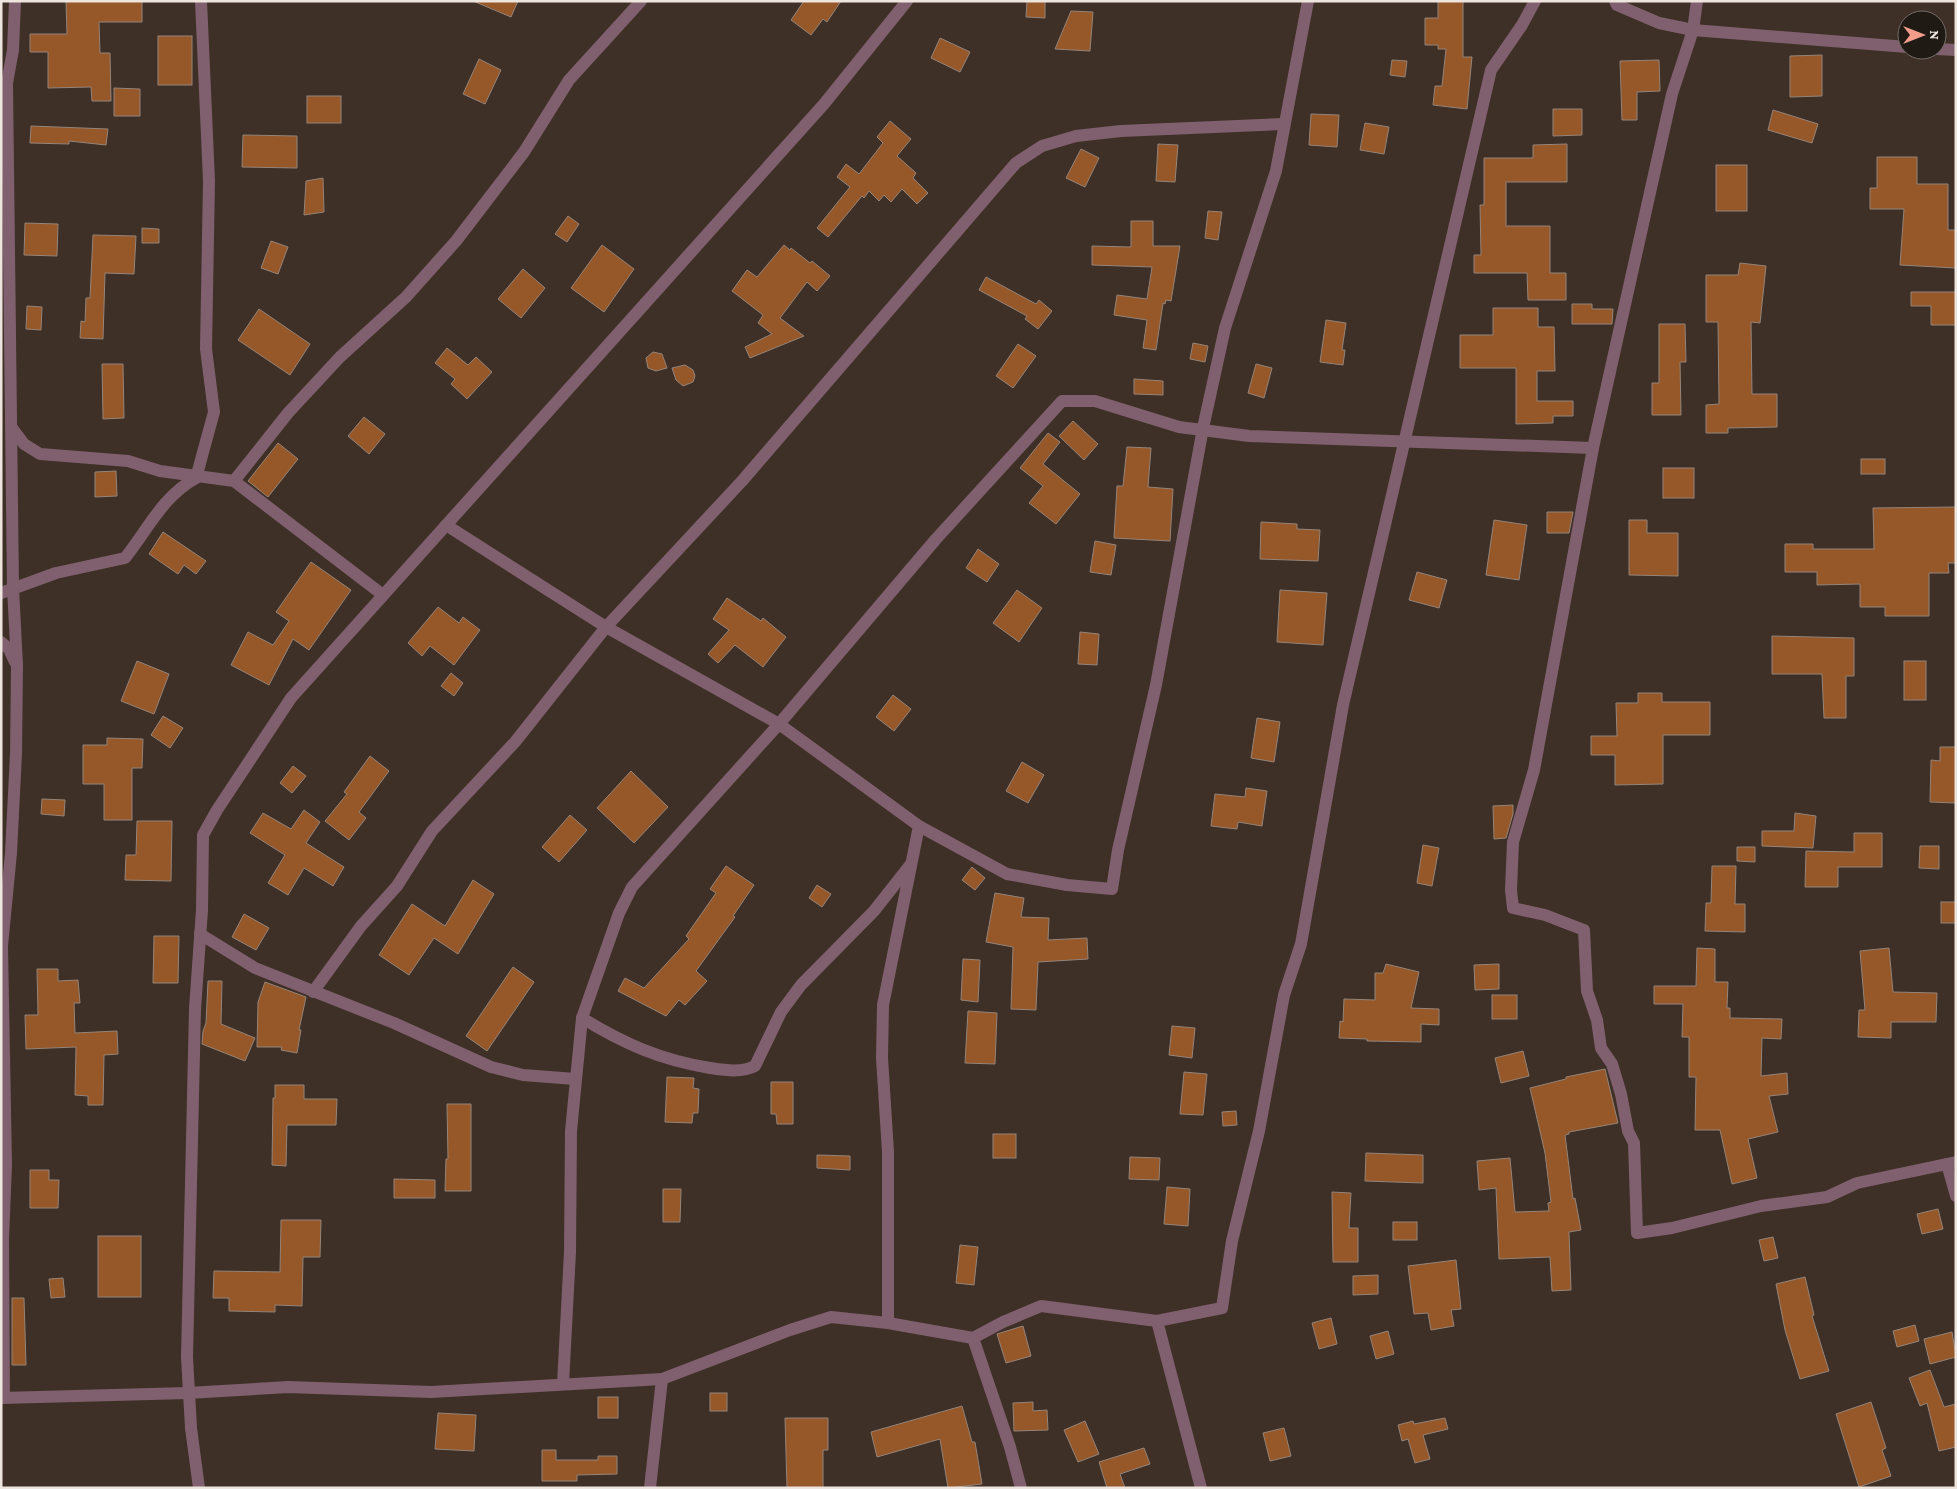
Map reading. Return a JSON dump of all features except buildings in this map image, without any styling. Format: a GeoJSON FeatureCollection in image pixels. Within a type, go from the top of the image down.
{"type":"FeatureCollection","features":[{"type":"Feature","properties":{"kind":"street"},"geometry":{"type":"LineString","coordinates":[[15,1],[14,50],[7,83],[12,428],[7,590],[17,665],[16,754],[12,833],[2,946],[6,1165],[3,1238],[2,1398],[188,1393],[288,1387],[431,1392],[662,1379],[790,1330],[831,1317],[888,1323],[973,1338],[1003,1322],[1041,1306],[1157,1321],[1222,1308],[1232,1241],[1259,1130],[1284,995],[1305,927],[1343,705],[1491,70],[1522,25],[1535,1]]}},
{"type":"Feature","properties":{"kind":"street"},"geometry":{"type":"LineString","coordinates":[[7,590],[56,573],[125,558],[160,507],[182,485],[196,478],[214,412],[206,349],[208,181],[201,1]]}},
{"type":"Feature","properties":{"kind":"street"},"geometry":{"type":"LineString","coordinates":[[234,481],[288,413],[340,357],[406,297],[456,241],[524,152],[569,80],[641,1]]}},
{"type":"Feature","properties":{"kind":"street"},"geometry":{"type":"LineString","coordinates":[[199,1488],[188,1393],[195,1009],[200,934],[203,835],[217,810],[292,698],[824,104],[907,1]]}},
{"type":"Feature","properties":{"kind":"street"},"geometry":{"type":"LineString","coordinates":[[446,525],[606,626],[779,724],[919,826],[1007,874],[1067,885],[1112,889],[1131,788],[1156,685],[1203,428],[1225,328],[1276,171],[1308,1]]}},
{"type":"Feature","properties":{"kind":"street"},"geometry":{"type":"LineString","coordinates":[[1615,1],[1617,4],[1659,23],[1694,30],[1897,46]]}},
{"type":"Feature","properties":{"kind":"street"},"geometry":{"type":"LineString","coordinates":[[1697,1],[1694,30],[1672,94],[1593,448],[1534,770],[1513,842],[1512,908],[1545,915],[1584,930],[1587,990],[1597,1020],[1602,1048],[1612,1064],[1621,1094],[1628,1131],[1634,1143],[1637,1233],[1672,1228],[1761,1206],[1828,1197],[1857,1183],[1951,1163],[1956,1196]]}},
{"type":"Feature","properties":{"kind":"street"},"geometry":{"type":"LineString","coordinates":[[313,992],[361,926],[397,886],[432,831],[515,742],[606,626],[742,481],[1016,163],[1042,146],[1076,136],[1121,131],[1284,124]]}},
{"type":"Feature","properties":{"kind":"street"},"geometry":{"type":"LineString","coordinates":[[563,1384],[570,1252],[569,1164],[582,1018],[619,913],[632,887],[779,724],[936,539],[1062,401],[1095,401],[1179,427],[1203,428],[1249,436],[1593,448]]}},
{"type":"Feature","properties":{"kind":"street"},"geometry":{"type":"LineString","coordinates":[[12,428],[24,444],[40,454],[128,461],[160,471],[196,478],[234,481],[383,595]]}},
{"type":"Feature","properties":{"kind":"street"},"geometry":{"type":"LineString","coordinates":[[1,642],[9,649],[17,665]]}},
{"type":"Feature","properties":{"kind":"street"},"geometry":{"type":"LineString","coordinates":[[888,1323],[888,1152],[882,1058],[883,1005],[919,826]]}},
{"type":"Feature","properties":{"kind":"street"},"geometry":{"type":"LineString","coordinates":[[582,1018],[609,1035],[665,1059],[722,1070],[748,1070],[755,1066],[782,1012],[801,985],[874,911],[913,861]]}},
{"type":"Feature","properties":{"kind":"street"},"geometry":{"type":"LineString","coordinates":[[200,934],[255,968],[394,1024],[491,1067],[523,1075],[576,1079]]}},
{"type":"Feature","properties":{"kind":"street"},"geometry":{"type":"LineString","coordinates":[[1157,1321],[1201,1488]]}},
{"type":"Feature","properties":{"kind":"street"},"geometry":{"type":"LineString","coordinates":[[973,1338],[1010,1447],[1021,1488]]}},
{"type":"Feature","properties":{"kind":"street"},"geometry":{"type":"LineString","coordinates":[[650,1488],[662,1379]]}}]}
